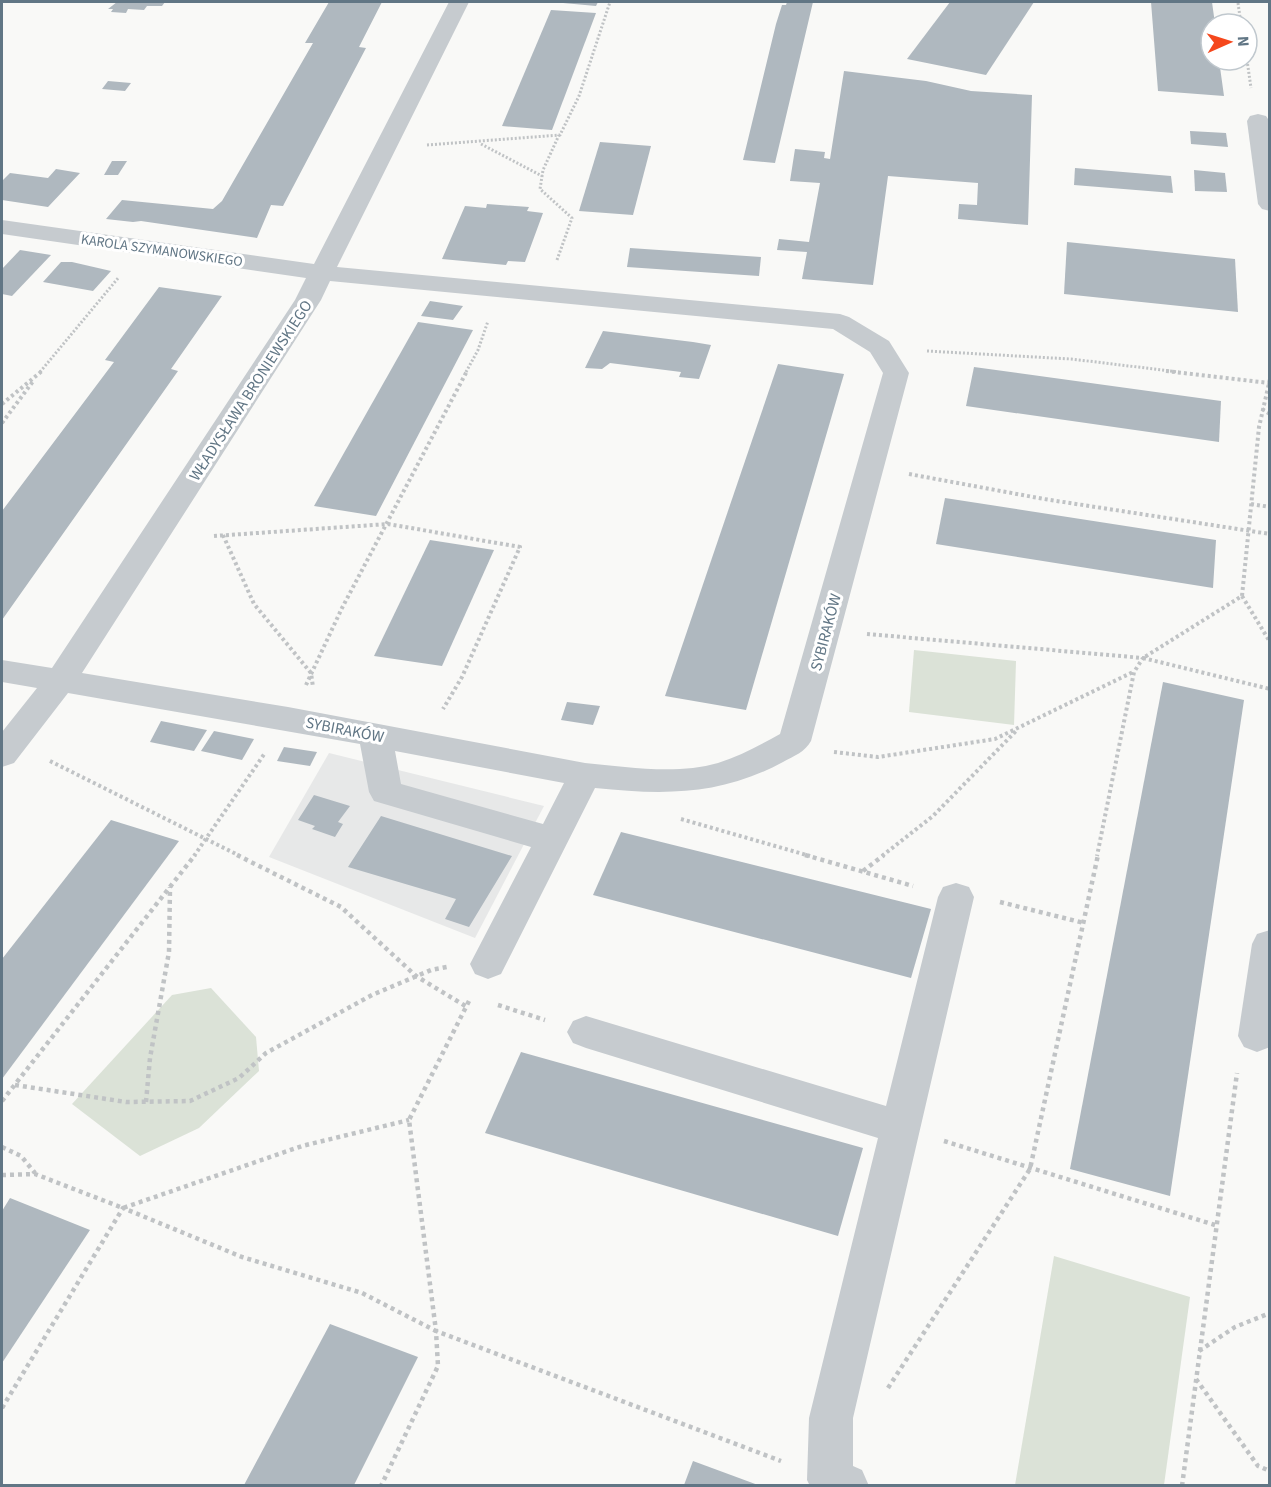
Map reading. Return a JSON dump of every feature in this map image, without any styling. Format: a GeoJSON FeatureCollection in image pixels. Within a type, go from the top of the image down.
{"type":"FeatureCollection","features":[{"type":"Feature","properties":{"kind":"street","name":"WŁADYSŁAWA BRONIEWSKIEGO"},"geometry":{"type":"LineString","coordinates":[[2,755],[60,681],[324,273],[459,2]]}},
{"type":"Feature","properties":{"kind":"street"},"geometry":{"type":"LineString","coordinates":[[1258,121],[1269,204]]}},
{"type":"Feature","properties":{"kind":"street","name":"KAROLA SZYMANOWSKIEGO"},"geometry":{"type":"LineString","coordinates":[[2,227],[324,273]]}},
{"type":"Feature","properties":{"kind":"street","name":"SYBIRAKÓW"},"geometry":{"type":"LineString","coordinates":[[2,671],[288,719],[585,775],[671,781],[717,776],[752,764],[795,741],[896,373],[880,347],[840,322],[324,273]]}},
{"type":"Feature","properties":{"kind":"street"},"geometry":{"type":"LineString","coordinates":[[375,735],[386,792],[552,840]]}},
{"type":"Feature","properties":{"kind":"street"},"geometry":{"type":"LineString","coordinates":[[488,964],[585,775]]}},
{"type":"Feature","properties":{"kind":"street"},"geometry":{"type":"LineString","coordinates":[[838,1483],[831,1418],[956,897]]}},
{"type":"Feature","properties":{"kind":"street"},"geometry":{"type":"LineString","coordinates":[[1257,1036],[1269,944]]}},
{"type":"Feature","properties":{"kind":"street"},"geometry":{"type":"LineString","coordinates":[[586,1032],[899,1127]]}},
{"type":"Feature","properties":{"kind":"path"},"geometry":{"type":"LineString","coordinates":[[542,294],[572,218],[540,189],[542,176],[579,96],[610,2]]}},
{"type":"Feature","properties":{"kind":"path"},"geometry":{"type":"LineString","coordinates":[[387,143],[481,143],[560,135]]}},
{"type":"Feature","properties":{"kind":"path"},"geometry":{"type":"LineString","coordinates":[[481,143],[542,176]]}},
{"type":"Feature","properties":{"kind":"path"},"geometry":{"type":"LineString","coordinates":[[2,423],[38,375],[143,247]]}},
{"type":"Feature","properties":{"kind":"path"},"geometry":{"type":"LineString","coordinates":[[2,1101],[207,840],[288,719],[342,608],[478,350],[498,290]]}},
{"type":"Feature","properties":{"kind":"path"},"geometry":{"type":"LineString","coordinates":[[883,352],[944,350],[1071,359],[1269,382],[1262,409],[1242,596],[1269,642]]}},
{"type":"Feature","properties":{"kind":"path"},"geometry":{"type":"LineString","coordinates":[[2,404],[38,375]]}},
{"type":"Feature","properties":{"kind":"path"},"geometry":{"type":"LineString","coordinates":[[1262,409],[1269,414]]}},
{"type":"Feature","properties":{"kind":"path"},"geometry":{"type":"LineString","coordinates":[[870,469],[1269,534]]}},
{"type":"Feature","properties":{"kind":"path"},"geometry":{"type":"LineString","coordinates":[[1251,504],[1269,507]]}},
{"type":"Feature","properties":{"kind":"path"},"geometry":{"type":"LineString","coordinates":[[214,536],[388,524],[520,547],[462,677],[424,744]]}},
{"type":"Feature","properties":{"kind":"path"},"geometry":{"type":"LineString","coordinates":[[223,535],[254,604],[312,673]]}},
{"type":"Feature","properties":{"kind":"path"},"geometry":{"type":"LineString","coordinates":[[881,1400],[1030,1169],[1084,923],[1134,672],[1143,658],[1242,596]]}},
{"type":"Feature","properties":{"kind":"path"},"geometry":{"type":"LineString","coordinates":[[827,627],[880,636],[1143,658],[1269,689]]}},
{"type":"Feature","properties":{"kind":"path"},"geometry":{"type":"LineString","coordinates":[[843,755],[878,757],[995,739],[1134,672]]}},
{"type":"Feature","properties":{"kind":"path"},"geometry":{"type":"LineString","coordinates":[[863,872],[933,816],[1019,728]]}},
{"type":"Feature","properties":{"kind":"path"},"geometry":{"type":"LineString","coordinates":[[45,758],[341,907],[416,976],[467,1007]]}},
{"type":"Feature","properties":{"kind":"path"},"geometry":{"type":"LineString","coordinates":[[676,818],[956,897],[1000,902],[1084,923]]}},
{"type":"Feature","properties":{"kind":"path"},"geometry":{"type":"LineString","coordinates":[[146,1102],[150,1058],[170,952],[170,887]]}},
{"type":"Feature","properties":{"kind":"path"},"geometry":{"type":"LineString","coordinates":[[15,1085],[51,1093],[126,1102],[190,1101],[239,1078],[266,1053],[372,995],[431,970],[460,965],[488,964],[409,1120],[436,1332],[438,1366],[381,1485]]}},
{"type":"Feature","properties":{"kind":"path"},"geometry":{"type":"LineString","coordinates":[[1182,1485],[1215,1225],[1238,1068],[1257,1036]]}},
{"type":"Feature","properties":{"kind":"path"},"geometry":{"type":"LineString","coordinates":[[2,1408],[123,1208],[302,1146],[409,1120]]}},
{"type":"Feature","properties":{"kind":"path"},"geometry":{"type":"LineString","coordinates":[[899,1127],[1215,1225]]}},
{"type":"Feature","properties":{"kind":"path"},"geometry":{"type":"LineString","coordinates":[[2,1147],[21,1156],[35,1174]]}},
{"type":"Feature","properties":{"kind":"path"},"geometry":{"type":"LineString","coordinates":[[2,1175],[35,1174],[242,1257],[362,1293],[436,1332],[838,1483]]}},
{"type":"Feature","properties":{"kind":"path"},"geometry":{"type":"LineString","coordinates":[[1199,1352],[1235,1328],[1269,1313]]}},
{"type":"Feature","properties":{"kind":"path"},"geometry":{"type":"LineString","coordinates":[[1195,1378],[1258,1466],[1269,1471]]}},
{"type":"Feature","properties":{"kind":"shaded area"},"geometry":{"type":"Polygon","coordinates":[[[914,650],[1016,661],[1014,725],[909,712],[914,650]]]}},
{"type":"Feature","properties":{"kind":"shaded area"},"geometry":{"type":"Polygon","coordinates":[[[329,753],[544,806],[475,938],[269,857],[329,753]]]}},
{"type":"Feature","properties":{"kind":"shaded area"},"geometry":{"type":"Polygon","coordinates":[[[211,988],[256,1037],[259,1071],[199,1128],[140,1156],[72,1104],[172,995],[211,988]]]}},
{"type":"Feature","properties":{"kind":"shaded area"},"geometry":{"type":"Polygon","coordinates":[[[1054,1256],[1190,1297],[1164,1485],[1015,1485],[1054,1256]]]}},
{"type":"Feature","properties":{"kind":"building"},"geometry":{"type":"Polygon","coordinates":[[[117,2],[165,2],[162,6],[147,6],[144,10],[128,9],[126,13],[111,12],[113,9],[108,9],[117,2]]]}},
{"type":"Feature","properties":{"kind":"building"},"geometry":{"type":"Polygon","coordinates":[[[329,2],[382,2],[359,47],[366,48],[283,206],[271,205],[257,238],[141,221],[106,219],[122,200],[213,209],[222,201],[313,43],[305,43],[329,2]]]}},
{"type":"Feature","properties":{"kind":"building"},"geometry":{"type":"Polygon","coordinates":[[[552,2],[598,2],[596,6],[552,2]]]}},
{"type":"Feature","properties":{"kind":"building"},"geometry":{"type":"Polygon","coordinates":[[[787,2],[813,2],[775,163],[743,160],[776,24],[782,5],[786,5],[787,2]]]}},
{"type":"Feature","properties":{"kind":"building"},"geometry":{"type":"Polygon","coordinates":[[[950,2],[1034,2],[986,75],[907,59],[950,2]]]}},
{"type":"Feature","properties":{"kind":"building"},"geometry":{"type":"Polygon","coordinates":[[[1151,2],[1212,2],[1213,12],[1199,12],[1199,72],[1221,72],[1224,96],[1158,91],[1151,2]]]}},
{"type":"Feature","properties":{"kind":"building"},"geometry":{"type":"Polygon","coordinates":[[[551,10],[596,13],[552,130],[502,126],[551,10]]]}},
{"type":"Feature","properties":{"kind":"building"},"geometry":{"type":"Polygon","coordinates":[[[844,71],[926,81],[971,91],[1032,95],[1028,225],[958,219],[959,204],[977,205],[978,183],[888,176],[873,285],[802,279],[807,252],[777,250],[779,239],[809,242],[820,183],[790,181],[795,149],[825,152],[824,158],[830,159],[844,71]]]}},
{"type":"Feature","properties":{"kind":"building"},"geometry":{"type":"Polygon","coordinates":[[[108,81],[131,83],[125,91],[102,89],[108,81]]]}},
{"type":"Feature","properties":{"kind":"building"},"geometry":{"type":"Polygon","coordinates":[[[1190,131],[1226,133],[1228,147],[1191,144],[1190,131]]]}},
{"type":"Feature","properties":{"kind":"building"},"geometry":{"type":"Polygon","coordinates":[[[600,142],[651,146],[633,215],[579,211],[600,142]]]}},
{"type":"Feature","properties":{"kind":"building"},"geometry":{"type":"Polygon","coordinates":[[[112,161],[127,161],[118,175],[104,175],[112,161]]]}},
{"type":"Feature","properties":{"kind":"building"},"geometry":{"type":"Polygon","coordinates":[[[1075,168],[1171,176],[1173,193],[1074,185],[1075,168]]]}},
{"type":"Feature","properties":{"kind":"building"},"geometry":{"type":"Polygon","coordinates":[[[56,169],[80,173],[48,207],[2,200],[2,181],[10,173],[48,178],[56,169]]]}},
{"type":"Feature","properties":{"kind":"building"},"geometry":{"type":"Polygon","coordinates":[[[1194,170],[1225,173],[1227,192],[1195,191],[1194,170]]]}},
{"type":"Feature","properties":{"kind":"building"},"geometry":{"type":"Polygon","coordinates":[[[487,204],[529,207],[527,211],[543,213],[525,262],[508,261],[506,265],[442,259],[465,206],[486,208],[487,204]]]}},
{"type":"Feature","properties":{"kind":"building"},"geometry":{"type":"Polygon","coordinates":[[[1067,242],[1235,259],[1238,312],[1064,294],[1067,242]]]}},
{"type":"Feature","properties":{"kind":"building"},"geometry":{"type":"Polygon","coordinates":[[[630,248],[761,257],[759,276],[627,267],[630,248]]]}},
{"type":"Feature","properties":{"kind":"building"},"geometry":{"type":"Polygon","coordinates":[[[20,250],[51,255],[12,296],[2,294],[2,269],[20,250]]]}},
{"type":"Feature","properties":{"kind":"building"},"geometry":{"type":"Polygon","coordinates":[[[61,262],[72,262],[111,271],[93,291],[43,282],[61,262]]]}},
{"type":"Feature","properties":{"kind":"building"},"geometry":{"type":"Polygon","coordinates":[[[159,287],[222,296],[171,369],[178,371],[2,620],[2,511],[114,362],[105,360],[159,287]]]}},
{"type":"Feature","properties":{"kind":"building"},"geometry":{"type":"Polygon","coordinates":[[[430,301],[463,306],[453,320],[421,316],[430,301]]]}},
{"type":"Feature","properties":{"kind":"building"},"geometry":{"type":"Polygon","coordinates":[[[418,322],[473,330],[376,516],[314,506],[418,322]]]}},
{"type":"Feature","properties":{"kind":"building"},"geometry":{"type":"Polygon","coordinates":[[[603,331],[711,345],[699,379],[679,377],[681,372],[610,363],[602,369],[585,368],[603,331]]]}},
{"type":"Feature","properties":{"kind":"building"},"geometry":{"type":"Polygon","coordinates":[[[778,364],[844,374],[746,710],[665,696],[778,364]]]}},
{"type":"Feature","properties":{"kind":"building"},"geometry":{"type":"Polygon","coordinates":[[[974,367],[1221,401],[1219,442],[966,406],[974,367]]]}},
{"type":"Feature","properties":{"kind":"building"},"geometry":{"type":"Polygon","coordinates":[[[945,498],[1216,540],[1213,588],[936,544],[945,498]]]}},
{"type":"Feature","properties":{"kind":"building"},"geometry":{"type":"Polygon","coordinates":[[[430,540],[494,550],[442,666],[374,656],[430,540]]]}},
{"type":"Feature","properties":{"kind":"building"},"geometry":{"type":"Polygon","coordinates":[[[1163,682],[1244,700],[1170,1196],[1070,1169],[1163,682]]]}},
{"type":"Feature","properties":{"kind":"building"},"geometry":{"type":"Polygon","coordinates":[[[567,702],[600,706],[593,725],[561,720],[567,702]]]}},
{"type":"Feature","properties":{"kind":"building"},"geometry":{"type":"Polygon","coordinates":[[[161,721],[207,730],[194,751],[150,742],[161,721]]]}},
{"type":"Feature","properties":{"kind":"building"},"geometry":{"type":"Polygon","coordinates":[[[214,731],[254,739],[242,760],[201,751],[214,731]]]}},
{"type":"Feature","properties":{"kind":"building"},"geometry":{"type":"Polygon","coordinates":[[[284,747],[317,752],[310,766],[277,761],[284,747]]]}},
{"type":"Feature","properties":{"kind":"building"},"geometry":{"type":"Polygon","coordinates":[[[314,795],[350,806],[338,822],[343,824],[335,837],[312,829],[315,826],[298,820],[314,795]]]}},
{"type":"Feature","properties":{"kind":"building"},"geometry":{"type":"Polygon","coordinates":[[[381,816],[512,856],[469,927],[445,919],[456,899],[348,867],[381,816]]]}},
{"type":"Feature","properties":{"kind":"building"},"geometry":{"type":"Polygon","coordinates":[[[111,820],[179,841],[2,1079],[2,959],[111,820]]]}},
{"type":"Feature","properties":{"kind":"building"},"geometry":{"type":"Polygon","coordinates":[[[621,832],[931,909],[911,978],[593,895],[621,832]]]}},
{"type":"Feature","properties":{"kind":"building"},"geometry":{"type":"Polygon","coordinates":[[[521,1052],[863,1148],[838,1236],[485,1133],[521,1052]]]}},
{"type":"Feature","properties":{"kind":"building"},"geometry":{"type":"Polygon","coordinates":[[[10,1198],[90,1230],[2,1363],[2,1211],[10,1198]]]}},
{"type":"Feature","properties":{"kind":"building"},"geometry":{"type":"Polygon","coordinates":[[[330,1324],[418,1357],[354,1485],[244,1485],[330,1324]]]}},
{"type":"Feature","properties":{"kind":"building"},"geometry":{"type":"Polygon","coordinates":[[[693,1461],[758,1485],[684,1485],[693,1461]]]}}]}
